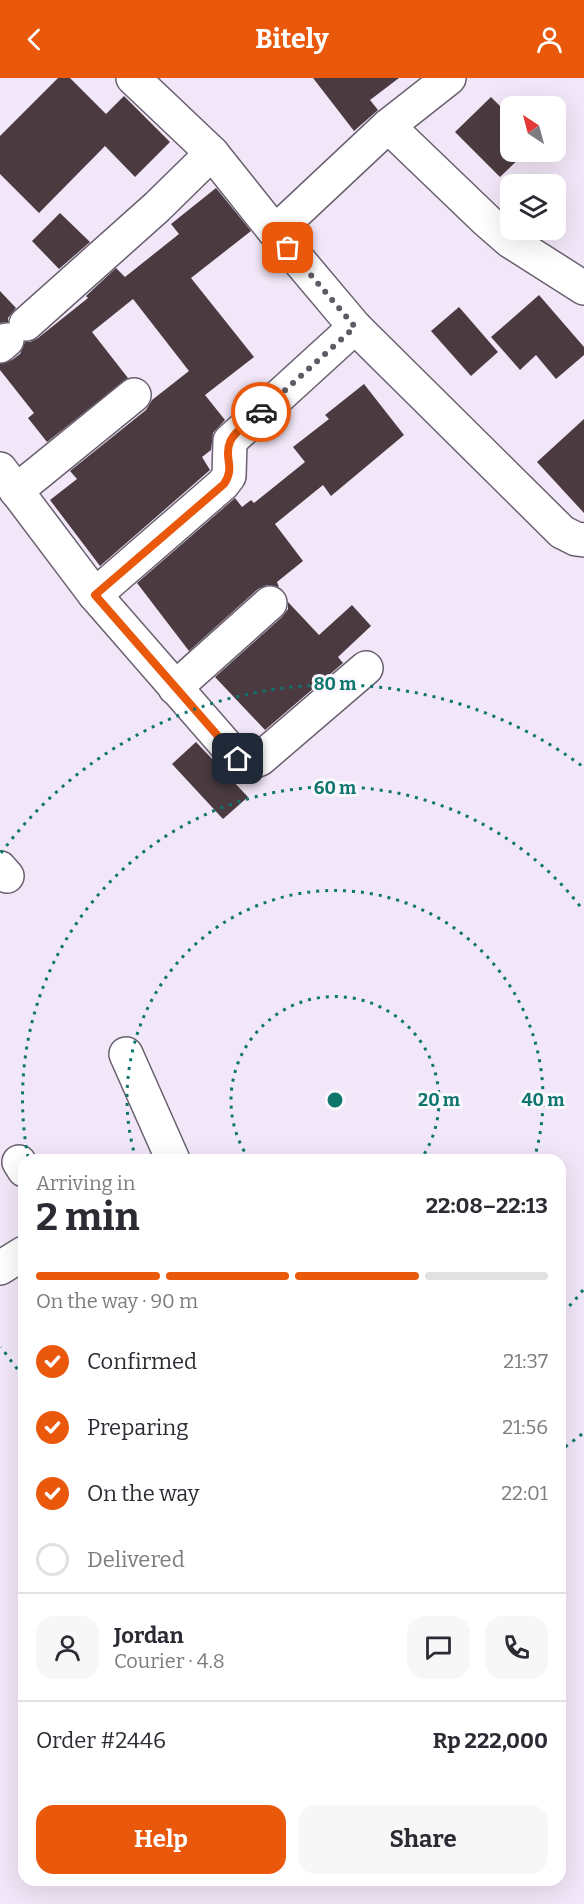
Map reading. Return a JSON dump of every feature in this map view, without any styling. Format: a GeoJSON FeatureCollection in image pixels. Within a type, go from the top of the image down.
{"type":"FeatureCollection","features":[{"type":"Feature","properties":{"kind":"street"},"geometry":{"type":"LineString","coordinates":[[133,78],[212,153],[274,232],[355,327],[562,532],[584,540]]}},
{"type":"Feature","properties":{"kind":"street"},"geometry":{"type":"LineString","coordinates":[[274,232],[388,126],[449,78]]}},
{"type":"Feature","properties":{"kind":"street"},"geometry":{"type":"LineString","coordinates":[[388,126],[510,241],[584,288]]}},
{"type":"Feature","properties":{"kind":"street"},"geometry":{"type":"LineString","coordinates":[[11,337],[157,207],[212,153]]}},
{"type":"Feature","properties":{"kind":"street"},"geometry":{"type":"LineString","coordinates":[[95,595],[224,484],[231,466],[228,452],[230,441],[355,327]]}},
{"type":"Feature","properties":{"kind":"street"},"geometry":{"type":"LineString","coordinates":[[134,395],[8,480],[95,595],[230,752],[238,759],[250,763],[260,759],[366,668]]}},
{"type":"Feature","properties":{"kind":"street"},"geometry":{"type":"LineString","coordinates":[[176,688],[270,603]]}},
{"type":"Feature","properties":{"kind":"street"},"geometry":{"type":"LineString","coordinates":[[126,1054],[170,1154]]}},
{"type":"Feature","properties":{"kind":"street"},"geometry":{"type":"LineString","coordinates":[[0,1268],[18,1257]]}},
{"type":"Feature","properties":{"kind":"building"},"geometry":{"type":"Polygon","coordinates":[[[58,78],[70,78],[106,114],[124,96],[170,142],[135,177],[105,146],[39,213],[0,174],[0,136],[58,78]]]}},
{"type":"Feature","properties":{"kind":"building"},"geometry":{"type":"Polygon","coordinates":[[[313,78],[399,78],[370,100],[378,110],[354,131],[313,78]]]}},
{"type":"Feature","properties":{"kind":"building"},"geometry":{"type":"Polygon","coordinates":[[[491,97],[500,106],[500,162],[516,162],[503,174],[500,174],[500,177],[455,132],[491,97]]]}},
{"type":"Feature","properties":{"kind":"building"},"geometry":{"type":"Polygon","coordinates":[[[216,188],[251,231],[191,278],[254,357],[205,395],[225,420],[213,433],[211,450],[202,457],[210,470],[100,566],[50,500],[77,479],[70,471],[146,410],[152,400],[189,371],[133,299],[92,332],[128,378],[47,442],[28,418],[34,413],[0,370],[0,364],[20,354],[25,342],[38,338],[88,298],[86,296],[116,268],[125,277],[179,234],[171,224],[216,188]]]}},
{"type":"Feature","properties":{"kind":"building"},"geometry":{"type":"Polygon","coordinates":[[[60,213],[90,242],[59,269],[32,241],[60,213]]]}},
{"type":"Feature","properties":{"kind":"building"},"geometry":{"type":"Polygon","coordinates":[[[0,291],[16,308],[8,318],[8,322],[0,323],[0,291]]]}},
{"type":"Feature","properties":{"kind":"building"},"geometry":{"type":"Polygon","coordinates":[[[539,295],[584,347],[584,355],[556,379],[536,355],[520,370],[491,337],[539,295]]]}},
{"type":"Feature","properties":{"kind":"building"},"geometry":{"type":"Polygon","coordinates":[[[459,307],[498,352],[471,376],[431,331],[459,307]]]}},
{"type":"Feature","properties":{"kind":"building"},"geometry":{"type":"Polygon","coordinates":[[[364,384],[404,435],[331,496],[323,485],[275,524],[303,561],[277,582],[279,587],[267,585],[258,589],[189,651],[137,583],[235,498],[242,507],[251,500],[254,503],[305,462],[293,447],[329,419],[325,415],[364,384]]]}},
{"type":"Feature","properties":{"kind":"building"},"geometry":{"type":"Polygon","coordinates":[[[584,419],[584,513],[537,462],[584,419]]]}},
{"type":"Feature","properties":{"kind":"building"},"geometry":{"type":"Polygon","coordinates":[[[288,602],[319,635],[352,605],[371,626],[338,657],[343,663],[265,730],[215,677],[282,617],[288,609],[288,602]]]}},
{"type":"Feature","properties":{"kind":"building"},"geometry":{"type":"Polygon","coordinates":[[[196,742],[248,797],[223,819],[172,764],[196,742]]]}},
{"type":"Feature","properties":{"kind":"way so far"},"geometry":{"type":"LineString","coordinates":[[261,412],[355,327],[288,248]]}},
{"type":"Feature","properties":{"kind":"route"},"geometry":{"type":"LineString","coordinates":[[238,759],[95,595],[224,484],[231,466],[228,452],[230,441],[261,412]]}}]}
